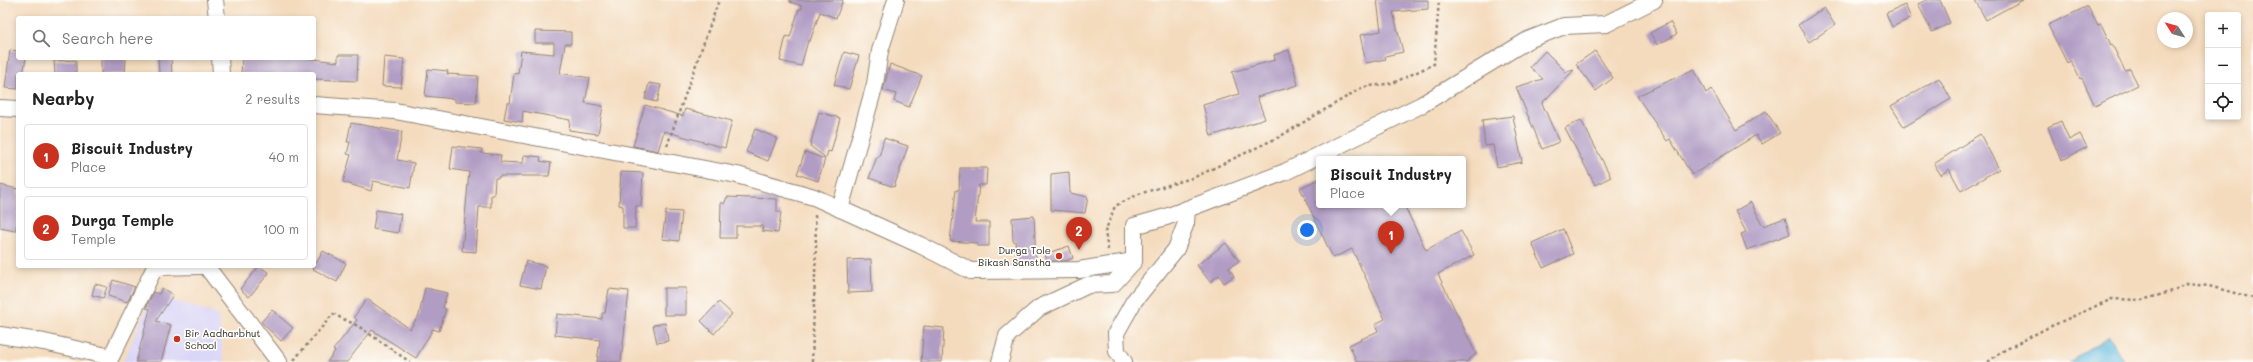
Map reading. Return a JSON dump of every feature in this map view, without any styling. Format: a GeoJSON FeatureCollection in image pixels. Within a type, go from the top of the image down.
{"type":"FeatureCollection","features":[{"type":"Feature","properties":{"kind":"street"},"geometry":{"type":"LineString","coordinates":[[215,0],[217,16]]}},
{"type":"Feature","properties":{"kind":"street"},"geometry":{"type":"LineString","coordinates":[[840,208],[875,84],[880,51],[896,0]]}},
{"type":"Feature","properties":{"kind":"street"},"geometry":{"type":"LineString","coordinates":[[1317,156],[1421,105],[1528,40],[1564,26],[1606,24],[1654,0]]}},
{"type":"Feature","properties":{"kind":"street"},"geometry":{"type":"LineString","coordinates":[[220,60],[221,72]]}},
{"type":"Feature","properties":{"kind":"street"},"geometry":{"type":"LineString","coordinates":[[316,105],[395,111],[737,175],[814,197],[920,245],[971,272],[1079,270],[1134,261]]}},
{"type":"Feature","properties":{"kind":"street"},"geometry":{"type":"LineString","coordinates":[[0,108],[16,109]]}},
{"type":"Feature","properties":{"kind":"street"},"geometry":{"type":"LineString","coordinates":[[1000,362],[1007,336],[1038,308],[1088,285],[1113,284],[1134,261],[1134,226],[1187,209],[1285,172],[1316,157]]}},
{"type":"Feature","properties":{"kind":"street"},"geometry":{"type":"LineString","coordinates":[[1124,362],[1117,351],[1116,333],[1134,302],[1176,249],[1186,223],[1187,209]]}},
{"type":"Feature","properties":{"kind":"street"},"geometry":{"type":"LineString","coordinates":[[0,336],[44,342],[109,359],[154,268]]}},
{"type":"Feature","properties":{"kind":"street"},"geometry":{"type":"LineString","coordinates":[[208,268],[280,362]]}},
{"type":"Feature","properties":{"kind":"path"},"geometry":{"type":"LineString","coordinates":[[662,160],[719,0]]}},
{"type":"Feature","properties":{"kind":"path"},"geometry":{"type":"LineString","coordinates":[[1110,265],[1105,232],[1115,206],[1139,194],[1195,177],[1279,137],[1363,87],[1393,83],[1434,64],[1439,0]]}},
{"type":"Feature","properties":{"kind":"path"},"geometry":{"type":"LineString","coordinates":[[812,362],[816,246],[814,197]]}},
{"type":"Feature","properties":{"kind":"path"},"geometry":{"type":"LineString","coordinates":[[1988,362],[2001,352],[2047,328],[2112,299],[2142,300],[2170,292],[2187,284],[2209,286],[2253,298]]}},
{"type":"Feature","properties":{"kind":"path"},"geometry":{"type":"LineString","coordinates":[[293,362],[333,314],[358,326],[410,362]]}},
{"type":"Feature","properties":{"kind":"shaded area","name":"Bir Aadharbhut School"},"geometry":{"type":"Polygon","coordinates":[[[153,294],[218,315],[224,362],[123,362],[153,294]]]}},
{"type":"Feature","properties":{"kind":"water"},"geometry":{"type":"Polygon","coordinates":[[[2109,336],[2124,362],[2069,362],[2109,336]]]}},
{"type":"Feature","properties":{"kind":"building"},"geometry":{"type":"Polygon","coordinates":[[[790,0],[843,0],[836,18],[820,12],[810,41],[808,41],[801,66],[780,61],[786,36],[790,37],[799,9],[802,9],[802,6],[790,2],[790,0]]]}},
{"type":"Feature","properties":{"kind":"building"},"geometry":{"type":"Polygon","coordinates":[[[1377,0],[1428,0],[1428,9],[1393,12],[1403,52],[1385,56],[1386,59],[1366,63],[1360,35],[1381,31],[1377,0]]]}},
{"type":"Feature","properties":{"kind":"building"},"geometry":{"type":"Polygon","coordinates":[[[1926,0],[1940,0],[1950,23],[1932,32],[1918,4],[1926,0]]]}},
{"type":"Feature","properties":{"kind":"building"},"geometry":{"type":"Polygon","coordinates":[[[1975,0],[2023,0],[1986,20],[1975,0]]]}},
{"type":"Feature","properties":{"kind":"building"},"geometry":{"type":"Polygon","coordinates":[[[1905,5],[1911,18],[1892,27],[1886,13],[1905,5]]]}},
{"type":"Feature","properties":{"kind":"building"},"geometry":{"type":"Polygon","coordinates":[[[2088,6],[2098,25],[2101,24],[2125,71],[2130,69],[2138,85],[2095,106],[2082,78],[2080,79],[2071,61],[2067,63],[2048,25],[2088,6]]]}},
{"type":"Feature","properties":{"kind":"building"},"geometry":{"type":"Polygon","coordinates":[[[1824,8],[1835,25],[1809,42],[1798,25],[1824,8]]]}},
{"type":"Feature","properties":{"kind":"building"},"geometry":{"type":"Polygon","coordinates":[[[1670,22],[1677,34],[1657,45],[1650,33],[1670,22]]]}},
{"type":"Feature","properties":{"kind":"building"},"geometry":{"type":"Polygon","coordinates":[[[535,31],[571,32],[571,44],[565,44],[560,73],[590,78],[585,103],[603,106],[598,134],[569,130],[570,120],[523,111],[522,122],[504,119],[507,103],[510,103],[514,73],[518,74],[521,51],[554,54],[554,43],[535,43],[535,31]]]}},
{"type":"Feature","properties":{"kind":"building"},"geometry":{"type":"Polygon","coordinates":[[[10,50],[16,51],[16,60],[26,60],[23,72],[16,72],[16,89],[5,88],[10,50]]]}},
{"type":"Feature","properties":{"kind":"building"},"geometry":{"type":"Polygon","coordinates":[[[1289,50],[1298,85],[1257,97],[1265,119],[1211,136],[1203,105],[1239,94],[1232,72],[1275,60],[1274,55],[1289,50]]]}},
{"type":"Feature","properties":{"kind":"building"},"geometry":{"type":"Polygon","coordinates":[[[1545,51],[1566,72],[1574,70],[1542,103],[1559,142],[1542,149],[1516,87],[1543,79],[1530,67],[1545,51]]]}},
{"type":"Feature","properties":{"kind":"building"},"geometry":{"type":"Polygon","coordinates":[[[1595,51],[1613,78],[1596,91],[1576,64],[1595,51]]]}},
{"type":"Feature","properties":{"kind":"building"},"geometry":{"type":"Polygon","coordinates":[[[844,52],[859,56],[849,89],[834,85],[844,52]]]}},
{"type":"Feature","properties":{"kind":"building"},"geometry":{"type":"Polygon","coordinates":[[[338,55],[358,55],[357,81],[316,79],[316,72],[241,72],[242,60],[316,59],[338,62],[338,55]]]}},
{"type":"Feature","properties":{"kind":"building"},"geometry":{"type":"Polygon","coordinates":[[[384,57],[404,59],[401,87],[382,86],[384,57]]]}},
{"type":"Feature","properties":{"kind":"building"},"geometry":{"type":"Polygon","coordinates":[[[76,60],[76,72],[55,72],[54,61],[76,60]]]}},
{"type":"Feature","properties":{"kind":"building"},"geometry":{"type":"Polygon","coordinates":[[[101,60],[126,60],[125,72],[101,72],[101,60]]]}},
{"type":"Feature","properties":{"kind":"building"},"geometry":{"type":"Polygon","coordinates":[[[158,60],[171,60],[172,72],[159,72],[158,60]]]}},
{"type":"Feature","properties":{"kind":"building"},"geometry":{"type":"Polygon","coordinates":[[[890,64],[922,76],[909,107],[894,101],[896,94],[883,90],[890,64]]]}},
{"type":"Feature","properties":{"kind":"building"},"geometry":{"type":"Polygon","coordinates":[[[428,69],[448,71],[447,74],[478,76],[476,103],[455,102],[455,99],[425,96],[428,69]]]}},
{"type":"Feature","properties":{"kind":"building"},"geometry":{"type":"Polygon","coordinates":[[[1694,69],[1706,93],[1711,89],[1736,130],[1766,111],[1780,133],[1762,144],[1756,135],[1692,175],[1670,139],[1667,141],[1637,96],[1694,69]]]}},
{"type":"Feature","properties":{"kind":"building"},"geometry":{"type":"Polygon","coordinates":[[[1939,78],[1951,99],[1904,127],[1891,106],[1939,78]]]}},
{"type":"Feature","properties":{"kind":"building"},"geometry":{"type":"Polygon","coordinates":[[[649,83],[661,85],[657,102],[645,99],[649,83]]]}},
{"type":"Feature","properties":{"kind":"building"},"geometry":{"type":"Polygon","coordinates":[[[645,105],[683,116],[685,109],[732,121],[725,148],[664,131],[658,151],[633,146],[645,105]]]}},
{"type":"Feature","properties":{"kind":"building"},"geometry":{"type":"Polygon","coordinates":[[[819,112],[840,118],[831,152],[828,151],[826,158],[810,146],[819,112]]]}},
{"type":"Feature","properties":{"kind":"building"},"geometry":{"type":"Polygon","coordinates":[[[1513,116],[1522,162],[1497,167],[1493,145],[1485,146],[1482,120],[1513,116]]]}},
{"type":"Feature","properties":{"kind":"building"},"geometry":{"type":"Polygon","coordinates":[[[1581,120],[1611,177],[1595,185],[1565,128],[1581,120]]]}},
{"type":"Feature","properties":{"kind":"building"},"geometry":{"type":"Polygon","coordinates":[[[2061,121],[2069,140],[2080,134],[2087,147],[2061,161],[2048,127],[2061,121]]]}},
{"type":"Feature","properties":{"kind":"building"},"geometry":{"type":"Polygon","coordinates":[[[351,123],[402,132],[397,160],[414,163],[410,188],[373,181],[371,191],[343,182],[351,155],[347,154],[350,142],[347,142],[351,123]]]}},
{"type":"Feature","properties":{"kind":"building"},"geometry":{"type":"Polygon","coordinates":[[[755,129],[777,138],[768,161],[746,152],[755,129]]]}},
{"type":"Feature","properties":{"kind":"building"},"geometry":{"type":"Polygon","coordinates":[[[1980,134],[1999,169],[1961,191],[1949,169],[1941,175],[1934,164],[1980,134]]]}},
{"type":"Feature","properties":{"kind":"building"},"geometry":{"type":"Polygon","coordinates":[[[884,138],[908,146],[894,187],[869,178],[877,157],[879,157],[884,138]]]}},
{"type":"Feature","properties":{"kind":"building"},"geometry":{"type":"Polygon","coordinates":[[[453,146],[482,149],[481,153],[501,155],[500,162],[523,163],[524,155],[541,157],[540,161],[551,163],[549,176],[499,176],[499,178],[495,178],[494,195],[491,195],[491,207],[479,207],[476,252],[462,251],[469,172],[450,169],[453,146]]]}},
{"type":"Feature","properties":{"kind":"building"},"geometry":{"type":"Polygon","coordinates":[[[805,152],[825,159],[818,181],[797,174],[805,152]]]}},
{"type":"Feature","properties":{"kind":"building"},"geometry":{"type":"Polygon","coordinates":[[[960,168],[987,168],[986,185],[979,185],[975,222],[989,222],[989,246],[977,246],[977,243],[950,241],[956,190],[959,190],[960,168]]]}},
{"type":"Feature","properties":{"kind":"building"},"geometry":{"type":"Polygon","coordinates":[[[621,172],[643,173],[641,206],[636,206],[635,228],[623,228],[623,206],[619,205],[621,172]]]}},
{"type":"Feature","properties":{"kind":"building"},"geometry":{"type":"Polygon","coordinates":[[[1069,172],[1070,193],[1088,197],[1085,213],[1051,210],[1051,174],[1069,172]]]}},
{"type":"Feature","properties":{"kind":"building"},"geometry":{"type":"Polygon","coordinates":[[[1316,180],[1316,208],[1405,208],[1426,250],[1461,231],[1474,255],[1438,274],[1476,354],[1466,362],[1357,362],[1349,345],[1378,331],[1375,324],[1385,319],[1352,249],[1333,258],[1300,188],[1316,180]]]}},
{"type":"Feature","properties":{"kind":"building"},"geometry":{"type":"Polygon","coordinates":[[[0,185],[16,189],[16,227],[15,231],[0,228],[0,185]]]}},
{"type":"Feature","properties":{"kind":"building"},"geometry":{"type":"Polygon","coordinates":[[[727,197],[777,199],[777,212],[781,212],[778,233],[762,231],[763,226],[736,226],[736,238],[720,238],[721,202],[724,204],[727,197]]]}},
{"type":"Feature","properties":{"kind":"building"},"geometry":{"type":"Polygon","coordinates":[[[1751,202],[1763,226],[1785,218],[1790,234],[1747,250],[1741,234],[1746,232],[1735,211],[1751,202]]]}},
{"type":"Feature","properties":{"kind":"building"},"geometry":{"type":"Polygon","coordinates":[[[376,210],[401,214],[398,233],[373,229],[376,210]]]}},
{"type":"Feature","properties":{"kind":"building"},"geometry":{"type":"Polygon","coordinates":[[[666,211],[682,212],[679,241],[662,239],[666,211]]]}},
{"type":"Feature","properties":{"kind":"building"},"geometry":{"type":"Polygon","coordinates":[[[1034,216],[1036,261],[1017,261],[1015,241],[1013,241],[1012,218],[1034,216]]]}},
{"type":"Feature","properties":{"kind":"building"},"geometry":{"type":"Polygon","coordinates":[[[1563,229],[1573,254],[1543,268],[1532,243],[1563,229]]]}},
{"type":"Feature","properties":{"kind":"building"},"geometry":{"type":"Polygon","coordinates":[[[1226,243],[1239,261],[1229,268],[1234,276],[1224,283],[1219,275],[1210,282],[1197,265],[1226,243]]]}},
{"type":"Feature","properties":{"kind":"building","name":"Durga Tole Bikash Sanstha"},"geometry":{"type":"Polygon","coordinates":[[[1069,246],[1073,258],[1065,261],[1047,261],[1045,254],[1069,246]]]}},
{"type":"Feature","properties":{"kind":"building"},"geometry":{"type":"Polygon","coordinates":[[[323,251],[346,263],[337,282],[313,269],[316,268],[316,264],[323,251]]]}},
{"type":"Feature","properties":{"kind":"building"},"geometry":{"type":"Polygon","coordinates":[[[871,259],[872,292],[848,293],[847,260],[871,259]]]}},
{"type":"Feature","properties":{"kind":"building"},"geometry":{"type":"Polygon","coordinates":[[[526,261],[546,266],[541,289],[520,285],[526,261]]]}},
{"type":"Feature","properties":{"kind":"building"},"geometry":{"type":"Polygon","coordinates":[[[257,268],[262,268],[269,273],[249,297],[240,289],[257,268]]]}},
{"type":"Feature","properties":{"kind":"building"},"geometry":{"type":"Polygon","coordinates":[[[113,280],[135,287],[127,302],[108,296],[113,280]]]}},
{"type":"Feature","properties":{"kind":"building"},"geometry":{"type":"Polygon","coordinates":[[[95,284],[107,287],[103,298],[92,295],[95,284]]]}},
{"type":"Feature","properties":{"kind":"building"},"geometry":{"type":"Polygon","coordinates":[[[162,288],[173,295],[156,321],[171,325],[161,362],[136,362],[150,309],[146,308],[153,292],[159,294],[162,288]]]}},
{"type":"Feature","properties":{"kind":"building"},"geometry":{"type":"Polygon","coordinates":[[[425,288],[447,293],[443,308],[446,309],[439,331],[433,329],[416,358],[372,330],[347,362],[327,362],[335,351],[333,350],[357,320],[354,317],[367,299],[410,329],[419,315],[425,288]]]}},
{"type":"Feature","properties":{"kind":"building"},"geometry":{"type":"Polygon","coordinates":[[[664,288],[686,288],[686,315],[664,315],[664,288]]]}},
{"type":"Feature","properties":{"kind":"building"},"geometry":{"type":"Polygon","coordinates":[[[609,289],[629,291],[621,362],[597,362],[600,340],[555,335],[557,314],[602,319],[602,313],[605,313],[609,289]]]}},
{"type":"Feature","properties":{"kind":"building"},"geometry":{"type":"Polygon","coordinates":[[[719,302],[732,314],[714,334],[701,321],[719,302]]]}},
{"type":"Feature","properties":{"kind":"building"},"geometry":{"type":"Polygon","coordinates":[[[272,310],[293,328],[281,341],[261,322],[272,310]]]}},
{"type":"Feature","properties":{"kind":"building"},"geometry":{"type":"Polygon","coordinates":[[[665,323],[668,341],[657,343],[653,325],[665,323]]]}},
{"type":"Feature","properties":{"kind":"building"},"geometry":{"type":"Polygon","coordinates":[[[924,326],[944,328],[942,362],[921,362],[924,326]]]}},
{"type":"Feature","properties":{"kind":"place","name":"Durga Temple"},"geometry":{"type":"Point","coordinates":[1079,250]}},
{"type":"Feature","properties":{"kind":"place","name":"Biscuit Industry"},"geometry":{"type":"Point","coordinates":[1391,254]}},
{"type":"Feature","properties":{"kind":"place","name":"Durga Tole Bikash Sanstha"},"geometry":{"type":"Point","coordinates":[1059,256]}},
{"type":"Feature","properties":{"kind":"place","name":"Bir Aadharbhut School"},"geometry":{"type":"Point","coordinates":[177,339]}}]}
